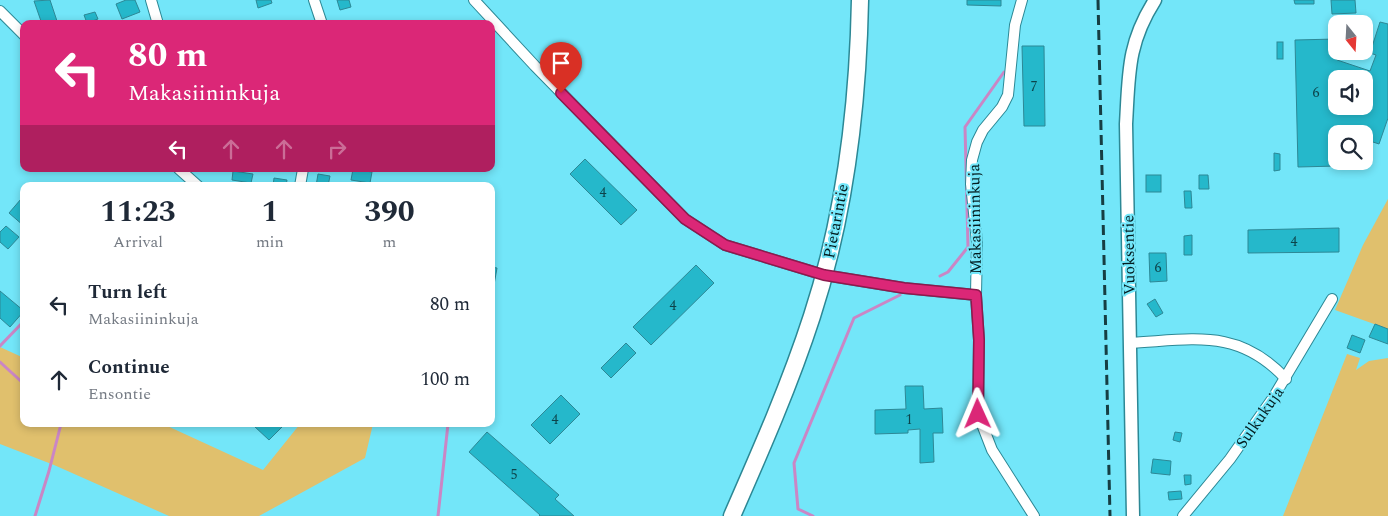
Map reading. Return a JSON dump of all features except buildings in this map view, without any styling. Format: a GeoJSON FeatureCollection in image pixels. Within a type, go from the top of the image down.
{"type":"FeatureCollection","features":[{"type":"Feature","properties":{"kind":"main road","name":"Pietarintie"},"geometry":{"type":"LineString","coordinates":[[732,516],[768,434],[812,317],[824,275],[838,213],[857,86],[860,0]]}},
{"type":"Feature","properties":{"kind":"street"},"geometry":{"type":"LineString","coordinates":[[151,0],[157,20]]}},
{"type":"Feature","properties":{"kind":"street"},"geometry":{"type":"LineString","coordinates":[[314,0],[321,20]]}},
{"type":"Feature","properties":{"kind":"street","name":"Makasiininkuja"},"geometry":{"type":"LineString","coordinates":[[474,0],[492,20]]}},
{"type":"Feature","properties":{"kind":"street","name":"Makasiininkuja"},"geometry":{"type":"LineString","coordinates":[[495,23],[685,219],[725,245],[824,275],[904,288],[976,295],[977,242],[971,184],[972,160],[977,142],[1008,95],[1015,25],[1022,0]]}},
{"type":"Feature","properties":{"kind":"street","name":"Vuoksentie"},"geometry":{"type":"LineString","coordinates":[[1133,516],[1126,124],[1129,67],[1136,34],[1155,0]]}},
{"type":"Feature","properties":{"kind":"street"},"geometry":{"type":"LineString","coordinates":[[0,11],[20,31]]}},
{"type":"Feature","properties":{"kind":"street"},"geometry":{"type":"LineString","coordinates":[[182,172],[194,182]]}},
{"type":"Feature","properties":{"kind":"street"},"geometry":{"type":"LineString","coordinates":[[976,295],[979,340],[978,414],[992,450],[1034,516]]}},
{"type":"Feature","properties":{"kind":"street"},"geometry":{"type":"LineString","coordinates":[[1286,379],[1332,299]]}},
{"type":"Feature","properties":{"kind":"street","name":"Sulkukuja"},"geometry":{"type":"LineString","coordinates":[[1129,343],[1212,339],[1233,343],[1271,363],[1286,379],[1230,458],[1183,516]]}},
{"type":"Feature","properties":{"kind":"shaded area"},"geometry":{"type":"Polygon","coordinates":[[[1388,199],[1388,329],[1335,310],[1363,245],[1388,199]]]}},
{"type":"Feature","properties":{"kind":"shaded area"},"geometry":{"type":"Polygon","coordinates":[[[0,347],[20,356],[20,427],[170,427],[263,470],[298,427],[372,427],[365,458],[259,516],[169,516],[54,465],[0,444],[0,347]]]}},
{"type":"Feature","properties":{"kind":"shaded area"},"geometry":{"type":"Polygon","coordinates":[[[1347,354],[1360,358],[1356,370],[1369,361],[1388,358],[1388,516],[1283,516],[1347,354]]]}},
{"type":"Feature","properties":{"kind":"waterway"},"geometry":{"type":"LineString","coordinates":[[940,276],[948,272],[968,247],[965,127],[1004,72]]}},
{"type":"Feature","properties":{"kind":"waterway"},"geometry":{"type":"LineString","coordinates":[[813,516],[798,509],[794,463],[854,318],[900,295]]}},
{"type":"Feature","properties":{"kind":"waterway"},"geometry":{"type":"LineString","coordinates":[[0,346],[20,325]]}},
{"type":"Feature","properties":{"kind":"waterway"},"geometry":{"type":"LineString","coordinates":[[0,362],[20,380]]}},
{"type":"Feature","properties":{"kind":"waterway"},"geometry":{"type":"LineString","coordinates":[[35,516],[60,427]]}},
{"type":"Feature","properties":{"kind":"waterway"},"geometry":{"type":"LineString","coordinates":[[438,516],[448,427]]}},
{"type":"Feature","properties":{"kind":"railway"},"geometry":{"type":"LineString","coordinates":[[1098,0],[1110,516]]}},
{"type":"Feature","properties":{"kind":"route"},"geometry":{"type":"LineString","coordinates":[[561,93],[685,219],[725,245],[824,275],[904,288],[976,295],[979,340],[978,414]]}}]}
